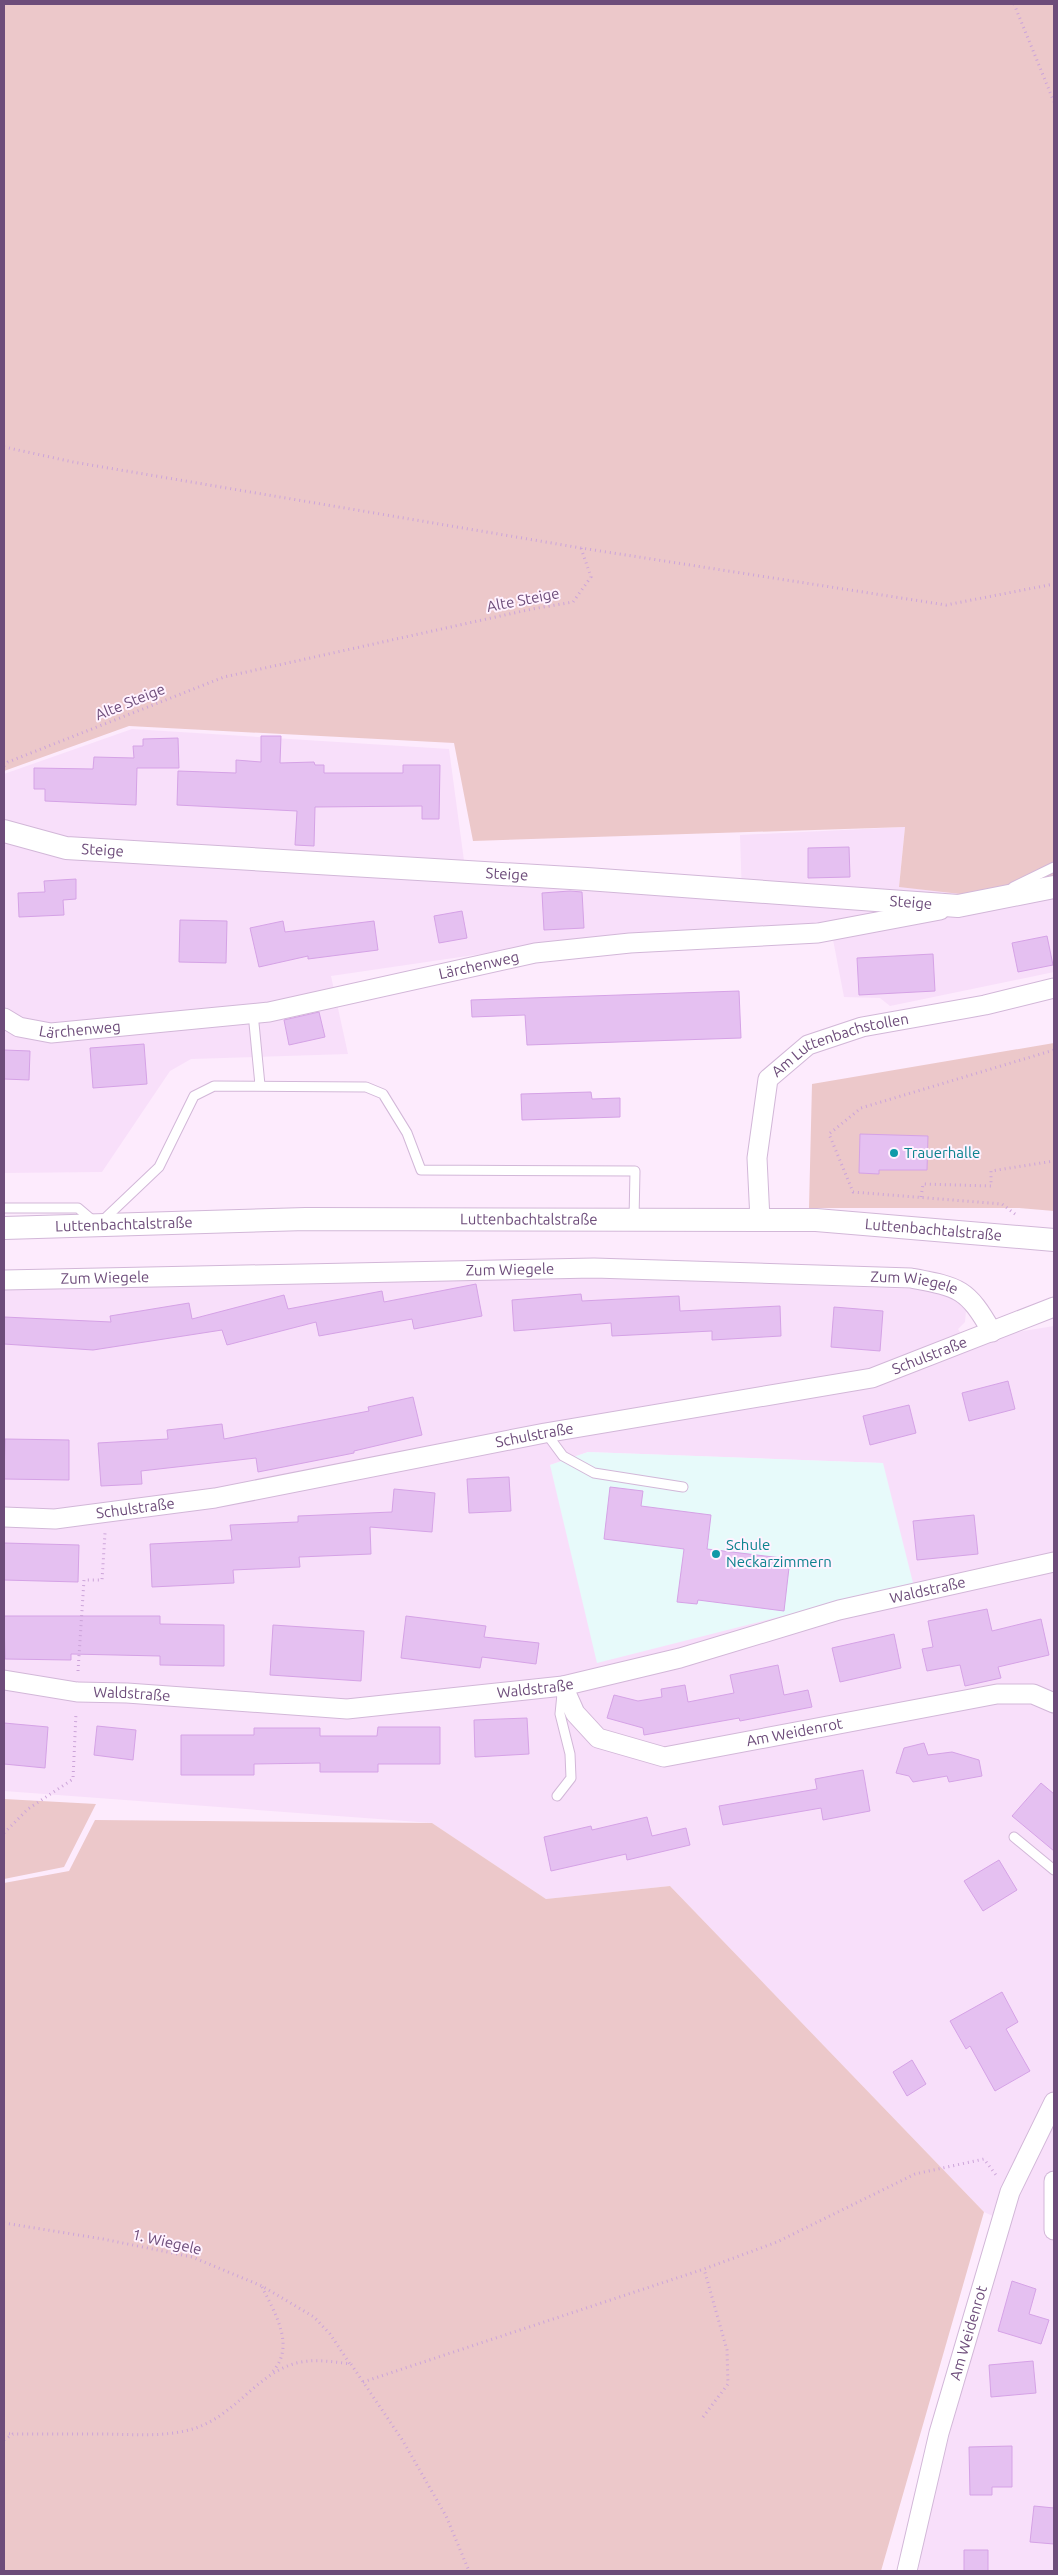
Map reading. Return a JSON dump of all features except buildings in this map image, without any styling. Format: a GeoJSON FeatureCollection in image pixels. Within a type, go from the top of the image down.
{"type":"FeatureCollection","features":[{"type":"Feature","properties":{"kind":"street","name":"Steige"},"geometry":{"type":"LineString","coordinates":[[4,831],[66,848],[587,879],[958,906],[1054,887]]}},
{"type":"Feature","properties":{"kind":"street","name":"Lärchenweg"},"geometry":{"type":"LineString","coordinates":[[4,1018],[19,1027],[51,1033],[269,1012],[535,954],[630,943],[818,932],[958,906]]}},
{"type":"Feature","properties":{"kind":"street","name":"Am Luttenbachstollen"},"geometry":{"type":"LineString","coordinates":[[760,1220],[757,1158],[768,1079],[808,1045],[862,1027],[985,1005],[1054,988]]}},
{"type":"Feature","properties":{"kind":"street","name":"Luttenbachtalstraße"},"geometry":{"type":"LineString","coordinates":[[4,1228],[306,1219],[816,1220],[1054,1240]]}},
{"type":"Feature","properties":{"kind":"street","name":"Zum Wiegele"},"geometry":{"type":"LineString","coordinates":[[4,1280],[594,1268],[910,1278],[950,1285],[969,1296],[992,1332]]}},
{"type":"Feature","properties":{"kind":"street","name":"Schulstraße"},"geometry":{"type":"LineString","coordinates":[[4,1517],[55,1519],[215,1498],[545,1433],[872,1378],[1054,1307]]}},
{"type":"Feature","properties":{"kind":"street","name":"Waldstraße"},"geometry":{"type":"LineString","coordinates":[[4,1680],[77,1692],[127,1693],[347,1709],[563,1686],[680,1658],[839,1610],[1054,1562]]}},
{"type":"Feature","properties":{"kind":"street","name":"Am Weidenrot"},"geometry":{"type":"LineString","coordinates":[[563,1686],[575,1713],[598,1738],[664,1757],[997,1694],[1033,1694],[1054,1704]]}},
{"type":"Feature","properties":{"kind":"street","name":"Am Weidenrot"},"geometry":{"type":"LineString","coordinates":[[907,2571],[939,2433],[1010,2192],[1052,2115]]}},
{"type":"Feature","properties":{"kind":"street"},"geometry":{"type":"LineString","coordinates":[[1054,2181],[1054,2230]]}},
{"type":"Feature","properties":{"kind":"lane"},"geometry":{"type":"LineString","coordinates":[[1011,896],[1013,886],[1054,867]]}},
{"type":"Feature","properties":{"kind":"lane"},"geometry":{"type":"LineString","coordinates":[[253,1013],[260,1085]]}},
{"type":"Feature","properties":{"kind":"lane"},"geometry":{"type":"LineString","coordinates":[[4,1208],[78,1208],[98,1225],[159,1167],[194,1096],[214,1086],[366,1087],[382,1094],[407,1133],[421,1170],[635,1171],[634,1220]]}},
{"type":"Feature","properties":{"kind":"lane"},"geometry":{"type":"LineString","coordinates":[[545,1433],[563,1456],[594,1473],[684,1487]]}},
{"type":"Feature","properties":{"kind":"lane"},"geometry":{"type":"LineString","coordinates":[[557,1796],[572,1778],[570,1754],[560,1714],[563,1686]]}},
{"type":"Feature","properties":{"kind":"lane"},"geometry":{"type":"LineString","coordinates":[[1014,1837],[1054,1870]]}},
{"type":"Feature","properties":{"kind":"path"},"geometry":{"type":"LineString","coordinates":[[1014,4],[1054,102]]}},
{"type":"Feature","properties":{"kind":"path"},"geometry":{"type":"LineString","coordinates":[[4,447],[73,462],[581,548],[946,605],[1054,584]]}},
{"type":"Feature","properties":{"kind":"path","name":"Alte Steige"},"geometry":{"type":"LineString","coordinates":[[4,766],[8,762],[224,677],[532,609],[573,602],[591,577],[581,548]]}},
{"type":"Feature","properties":{"kind":"path"},"geometry":{"type":"LineString","coordinates":[[1017,1216],[1002,1204],[853,1192],[829,1134],[862,1108],[1054,1050]]}},
{"type":"Feature","properties":{"kind":"path"},"geometry":{"type":"LineString","coordinates":[[921,1197],[923,1184],[991,1186],[991,1171],[1054,1161]]}},
{"type":"Feature","properties":{"kind":"path"},"geometry":{"type":"LineString","coordinates":[[363,2382],[704,2269],[777,2242],[915,2174],[984,2158],[1010,2192]]}},
{"type":"Feature","properties":{"kind":"path","name":"1. Wiegele"},"geometry":{"type":"LineString","coordinates":[[4,2223],[103,2239],[192,2257],[262,2286],[314,2317],[330,2334],[403,2441],[446,2516],[469,2571]]}},
{"type":"Feature","properties":{"kind":"path"},"geometry":{"type":"LineString","coordinates":[[703,2417],[728,2384],[727,2350],[704,2269]]}},
{"type":"Feature","properties":{"kind":"path"},"geometry":{"type":"LineString","coordinates":[[4,2433],[156,2435],[185,2431],[212,2422],[238,2404],[279,2366],[284,2356],[280,2327],[262,2286]]}},
{"type":"Feature","properties":{"kind":"path"},"geometry":{"type":"LineString","coordinates":[[268,2376],[300,2362],[322,2360],[351,2364]]}},
{"type":"Feature","properties":{"kind":"path"},"geometry":{"type":"LineString","coordinates":[[4,2440],[13,2434]]}},
{"type":"Feature","properties":{"kind":"shaded area"},"geometry":{"type":"Polygon","coordinates":[[[4,4],[1054,4],[1054,879],[978,896],[899,887],[905,827],[473,841],[454,743],[129,726],[4,771],[4,4]]]}},
{"type":"Feature","properties":{"kind":"shaded area"},"geometry":{"type":"Polygon","coordinates":[[[132,729],[449,749],[465,868],[742,897],[740,835],[905,827],[899,887],[1054,879],[1054,972],[890,1006],[880,998],[844,997],[830,924],[550,944],[331,976],[348,1054],[191,1059],[170,1071],[102,1172],[4,1173],[4,774],[132,729]]]}},
{"type":"Feature","properties":{"kind":"shaded area"},"geometry":{"type":"Polygon","coordinates":[[[1054,1043],[1054,1211],[1019,1208],[809,1208],[812,1084],[1054,1043]]]}},
{"type":"Feature","properties":{"kind":"shaded area"},"geometry":{"type":"Polygon","coordinates":[[[470,1273],[938,1290],[957,1299],[966,1311],[965,1322],[958,1329],[971,1350],[1017,1332],[1054,1326],[1054,2571],[918,2571],[930,2505],[1008,2223],[984,2212],[670,1886],[546,1899],[432,1823],[4,1791],[4,1290],[301,1277],[470,1273]],[[588,1452],[550,1465],[883,1463],[588,1452]]]}},
{"type":"Feature","properties":{"kind":"shaded area"},"geometry":{"type":"Polygon","coordinates":[[[588,1452],[883,1463],[913,1583],[597,1663],[550,1465],[588,1452]]]}},
{"type":"Feature","properties":{"kind":"shaded area"},"geometry":{"type":"Polygon","coordinates":[[[4,1799],[96,1804],[64,1867],[4,1879],[4,1799]]]}},
{"type":"Feature","properties":{"kind":"shaded area"},"geometry":{"type":"Polygon","coordinates":[[[95,1820],[432,1823],[546,1899],[670,1886],[984,2212],[881,2571],[4,2571],[4,1883],[69,1871],[95,1820]]]}},
{"type":"Feature","properties":{"kind":"place","name":"Trauerhalle"},"geometry":{"type":"Point","coordinates":[894,1153]}},
{"type":"Feature","properties":{"kind":"place","name":"Schule Neckarzimmern"},"geometry":{"type":"Point","coordinates":[716,1554]}}]}
